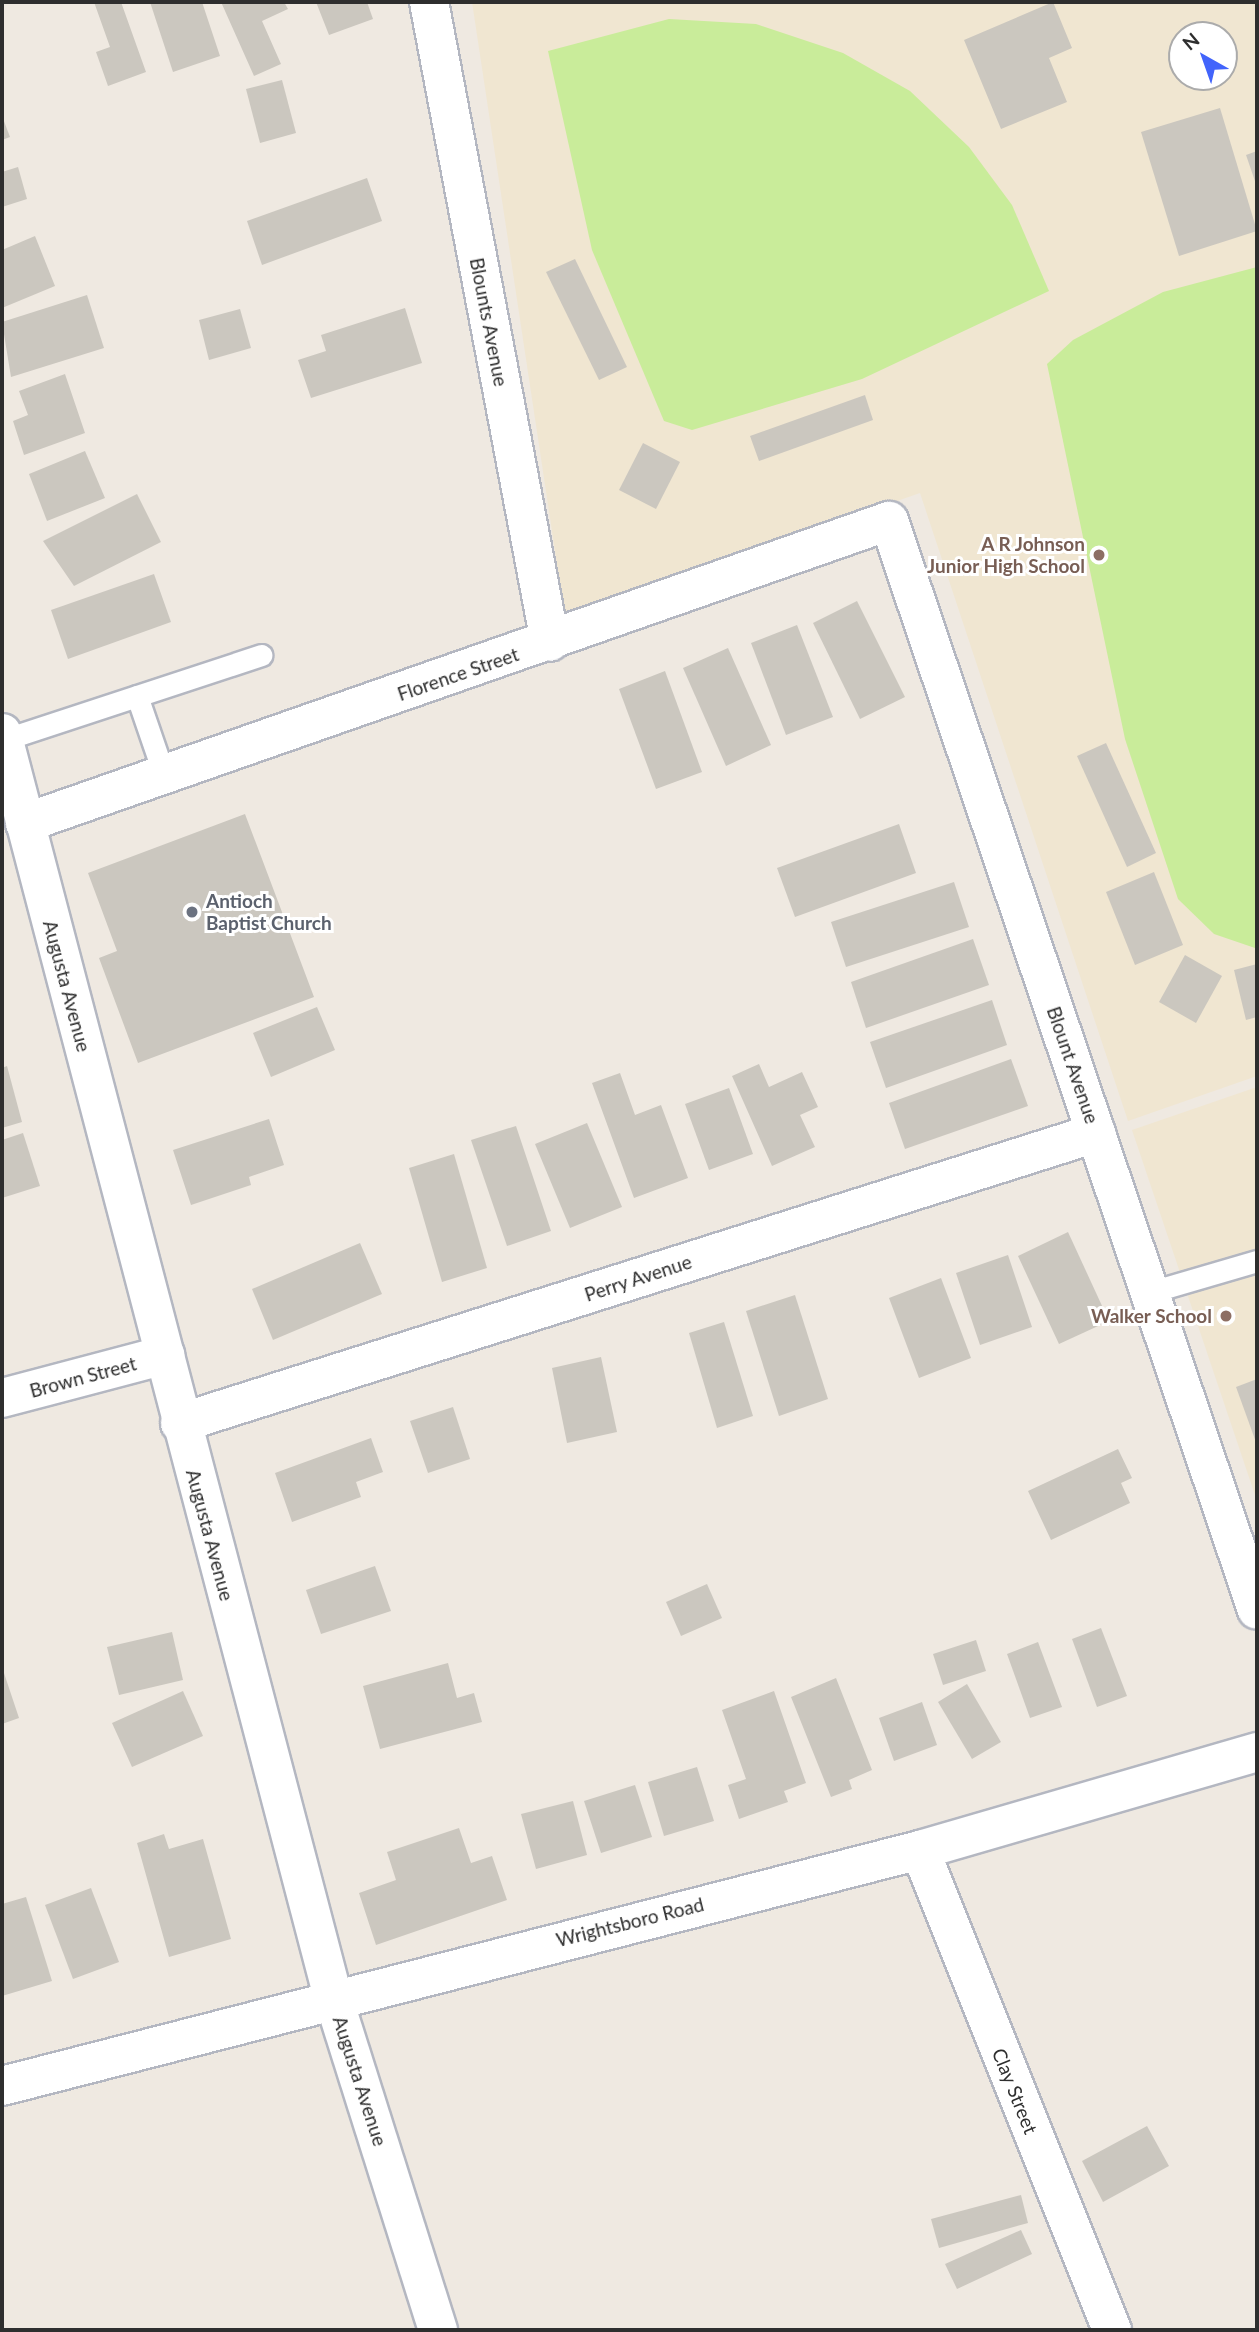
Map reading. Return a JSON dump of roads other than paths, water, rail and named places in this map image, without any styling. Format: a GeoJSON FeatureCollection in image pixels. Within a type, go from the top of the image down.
{"type":"FeatureCollection","features":[{"type":"Feature","properties":{"kind":"street","name":"Blounts Avenue"},"geometry":{"type":"LineString","coordinates":[[429,2],[550,642]]}},
{"type":"Feature","properties":{"kind":"street","name":"Florence Street"},"geometry":{"type":"LineString","coordinates":[[25,823],[550,642],[889,521]]}},
{"type":"Feature","properties":{"kind":"street","name":"Blount Avenue"},"geometry":{"type":"LineString","coordinates":[[889,521],[1257,1610]]}},
{"type":"Feature","properties":{"kind":"street","name":"Augusta Avenue"},"geometry":{"type":"LineString","coordinates":[[3,737],[165,1355],[180,1423],[333,1997],[438,2330]]}},
{"type":"Feature","properties":{"kind":"street","name":"Perry Avenue"},"geometry":{"type":"LineString","coordinates":[[180,1423],[1096,1133]]}},
{"type":"Feature","properties":{"kind":"street","name":"Brown Street"},"geometry":{"type":"LineString","coordinates":[[2,1398],[165,1355]]}},
{"type":"Feature","properties":{"kind":"street","name":"Wrightsboro Road"},"geometry":{"type":"LineString","coordinates":[[2,2086],[333,1997],[920,1850],[1257,1752]]}},
{"type":"Feature","properties":{"kind":"street","name":"Clay Street"},"geometry":{"type":"LineString","coordinates":[[920,1850],[1112,2330]]}},
{"type":"Feature","properties":{"kind":"lane"},"geometry":{"type":"LineString","coordinates":[[3,737],[261,654]]}},
{"type":"Feature","properties":{"kind":"lane"},"geometry":{"type":"LineString","coordinates":[[137,696],[164,775]]}},
{"type":"Feature","properties":{"kind":"lane"},"geometry":{"type":"LineString","coordinates":[[1151,1292],[1257,1261]]}},
{"type":"Feature","properties":{"kind":"place","name":"A R Johnson Junior High School"},"geometry":{"type":"Point","coordinates":[1099,555]}},
{"type":"Feature","properties":{"kind":"place","name":"Antioch Baptist Church"},"geometry":{"type":"Point","coordinates":[192,912]}},
{"type":"Feature","properties":{"kind":"place","name":"Walker School"},"geometry":{"type":"Point","coordinates":[1226,1316]}}]}
